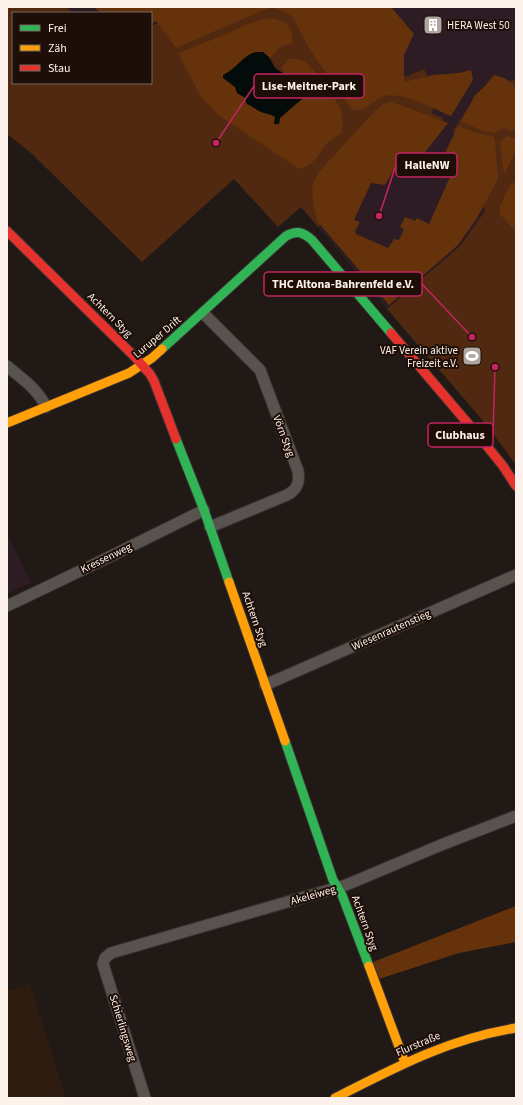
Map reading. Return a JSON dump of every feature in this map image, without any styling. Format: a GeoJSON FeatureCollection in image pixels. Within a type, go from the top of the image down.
{"type":"FeatureCollection","features":[{"type":"Feature","properties":{"kind":"street","name":"Achtern Styg"},"geometry":{"type":"LineString","coordinates":[[7,231],[142,365],[154,381],[204,510],[333,880],[342,895],[405,1062]]}},
{"type":"Feature","properties":{"kind":"street","name":"Luruper Drift"},"geometry":{"type":"LineString","coordinates":[[7,424],[129,373],[142,365],[203,313],[286,236],[298,231],[307,234],[318,245],[482,440],[503,466],[516,486]]}},
{"type":"Feature","properties":{"kind":"street","name":"Vörn Styg"},"geometry":{"type":"LineString","coordinates":[[203,313],[260,370],[298,471],[299,479],[298,485],[294,492],[210,527]]}},
{"type":"Feature","properties":{"kind":"street"},"geometry":{"type":"LineString","coordinates":[[7,366],[35,390],[46,407]]}},
{"type":"Feature","properties":{"kind":"street","name":"Kressenweg"},"geometry":{"type":"LineString","coordinates":[[7,606],[204,510]]}},
{"type":"Feature","properties":{"kind":"street","name":"Wiesenrautenstieg"},"geometry":{"type":"LineString","coordinates":[[265,685],[516,575]]}},
{"type":"Feature","properties":{"kind":"street","name":"Akeleiweg"},"geometry":{"type":"LineString","coordinates":[[105,958],[111,953],[338,888],[516,816]]}},
{"type":"Feature","properties":{"kind":"street","name":"Schierlingsweg"},"geometry":{"type":"LineString","coordinates":[[105,958],[103,964],[145,1098]]}},
{"type":"Feature","properties":{"kind":"street","name":"Flurstraße"},"geometry":{"type":"LineString","coordinates":[[335,1098],[405,1062],[440,1047],[466,1039],[516,1028]]}},
{"type":"Feature","properties":{"kind":"shaded area"},"geometry":{"type":"Polygon","coordinates":[[[7,7],[67,7],[71,12],[12,12],[12,84],[152,84],[152,26],[192,7],[361,7],[402,78],[424,69],[436,95],[432,113],[444,118],[392,161],[318,227],[301,207],[278,227],[234,179],[142,262],[31,153],[7,134],[7,7]],[[269,57],[237,93],[278,71],[269,57]]]}},
{"type":"Feature","properties":{"kind":"shaded area"},"geometry":{"type":"Polygon","coordinates":[[[67,7],[192,7],[152,26],[152,12],[71,12],[67,7]]]}},
{"type":"Feature","properties":{"kind":"shaded area"},"geometry":{"type":"Polygon","coordinates":[[[94,7],[391,7],[414,34],[404,55],[404,82],[433,75],[459,73],[471,70],[473,80],[451,116],[416,101],[389,95],[378,99],[366,108],[354,110],[349,106],[310,50],[292,16],[282,11],[272,8],[261,11],[176,48],[156,21],[152,23],[152,12],[100,12],[94,7]]]}},
{"type":"Feature","properties":{"kind":"shaded area"},"geometry":{"type":"Polygon","coordinates":[[[361,7],[516,7],[516,78],[465,158],[485,211],[460,246],[387,309],[318,227],[443,118],[432,113],[436,95],[423,69],[403,78],[361,7]]]}},
{"type":"Feature","properties":{"kind":"shaded area"},"geometry":{"type":"Polygon","coordinates":[[[267,18],[278,20],[287,24],[292,32],[292,44],[280,47],[264,65],[285,78],[282,67],[288,59],[304,61],[331,93],[342,114],[341,133],[326,144],[318,156],[309,165],[299,169],[220,116],[201,97],[178,53],[229,33],[245,25],[267,18]]]}},
{"type":"Feature","properties":{"kind":"shaded area"},"geometry":{"type":"Polygon","coordinates":[[[256,52],[263,52],[269,57],[275,68],[292,79],[295,87],[304,95],[303,98],[280,118],[279,124],[274,124],[275,117],[259,111],[247,104],[244,97],[237,93],[235,87],[223,78],[223,75],[243,59],[256,52]]]}},
{"type":"Feature","properties":{"kind":"shaded area"},"geometry":{"type":"Polygon","coordinates":[[[494,75],[508,80],[516,90],[516,131],[510,131],[504,127],[495,133],[482,131],[461,121],[475,95],[494,75]]]}},
{"type":"Feature","properties":{"kind":"shaded area"},"geometry":{"type":"Polygon","coordinates":[[[516,78],[516,465],[485,423],[387,309],[460,246],[485,211],[453,131],[471,103],[516,78]]]}},
{"type":"Feature","properties":{"kind":"shaded area"},"geometry":{"type":"Polygon","coordinates":[[[391,102],[448,123],[419,160],[410,159],[394,170],[385,185],[371,183],[354,220],[360,222],[355,231],[356,234],[388,248],[394,239],[399,240],[404,229],[400,227],[405,217],[415,221],[417,218],[429,224],[454,168],[442,159],[458,126],[481,134],[493,136],[495,141],[498,179],[477,218],[458,245],[389,305],[317,221],[313,203],[312,186],[318,173],[373,113],[383,104],[391,102]]]}},
{"type":"Feature","properties":{"kind":"shaded area"},"geometry":{"type":"Polygon","coordinates":[[[507,136],[516,138],[516,152],[504,174],[500,141],[507,136]]]}},
{"type":"Feature","properties":{"kind":"shaded area"},"geometry":{"type":"Polygon","coordinates":[[[516,181],[516,232],[500,214],[500,206],[510,185],[516,181]]]}},
{"type":"Feature","properties":{"kind":"shaded area"},"geometry":{"type":"Polygon","coordinates":[[[7,533],[31,583],[7,594],[7,533]]]}},
{"type":"Feature","properties":{"kind":"shaded area"},"geometry":{"type":"Polygon","coordinates":[[[516,906],[516,942],[459,953],[379,979],[373,962],[516,906]]]}},
{"type":"Feature","properties":{"kind":"shaded area"},"geometry":{"type":"Polygon","coordinates":[[[30,983],[66,1098],[7,1098],[7,991],[30,983]]]}},
{"type":"Feature","properties":{"kind":"traffic: fast"},"geometry":{"type":"LineString","coordinates":[[162,349],[286,236],[293,233],[306,235],[312,240],[391,333]]}},
{"type":"Feature","properties":{"kind":"traffic: fast"},"geometry":{"type":"LineString","coordinates":[[176,439],[204,510],[229,582]]}},
{"type":"Feature","properties":{"kind":"traffic: fast"},"geometry":{"type":"LineString","coordinates":[[285,741],[333,880],[342,895],[369,966]]}},
{"type":"Feature","properties":{"kind":"traffic: slow"},"geometry":{"type":"LineString","coordinates":[[7,423],[129,373],[152,358],[162,349]]}},
{"type":"Feature","properties":{"kind":"traffic: slow"},"geometry":{"type":"LineString","coordinates":[[229,582],[285,741]]}},
{"type":"Feature","properties":{"kind":"traffic: slow"},"geometry":{"type":"LineString","coordinates":[[369,966],[405,1063]]}},
{"type":"Feature","properties":{"kind":"traffic: slow"},"geometry":{"type":"LineString","coordinates":[[335,1098],[401,1065],[445,1047],[468,1039],[516,1028]]}},
{"type":"Feature","properties":{"kind":"traffic: jam"},"geometry":{"type":"LineString","coordinates":[[7,231],[133,355],[150,374],[176,439]]}},
{"type":"Feature","properties":{"kind":"traffic: jam"},"geometry":{"type":"LineString","coordinates":[[391,333],[482,440],[503,466],[516,486]]}},
{"type":"Feature","properties":{"kind":"place","name":"HERA West 50"},"geometry":{"type":"Point","coordinates":[433,25]}},
{"type":"Feature","properties":{"kind":"place","name":"Lise-Meitner-Park"},"geometry":{"type":"Point","coordinates":[216,143]}},
{"type":"Feature","properties":{"kind":"place","name":"HalleNW"},"geometry":{"type":"Point","coordinates":[379,216]}},
{"type":"Feature","properties":{"kind":"place","name":"THC Altona-Bahrenfeld e.V."},"geometry":{"type":"Point","coordinates":[472,337]}},
{"type":"Feature","properties":{"kind":"place","name":"VAF Verein aktive Freizeit e.V."},"geometry":{"type":"Point","coordinates":[472,356]}},
{"type":"Feature","properties":{"kind":"place","name":"Clubhaus"},"geometry":{"type":"Point","coordinates":[495,367]}}]}
